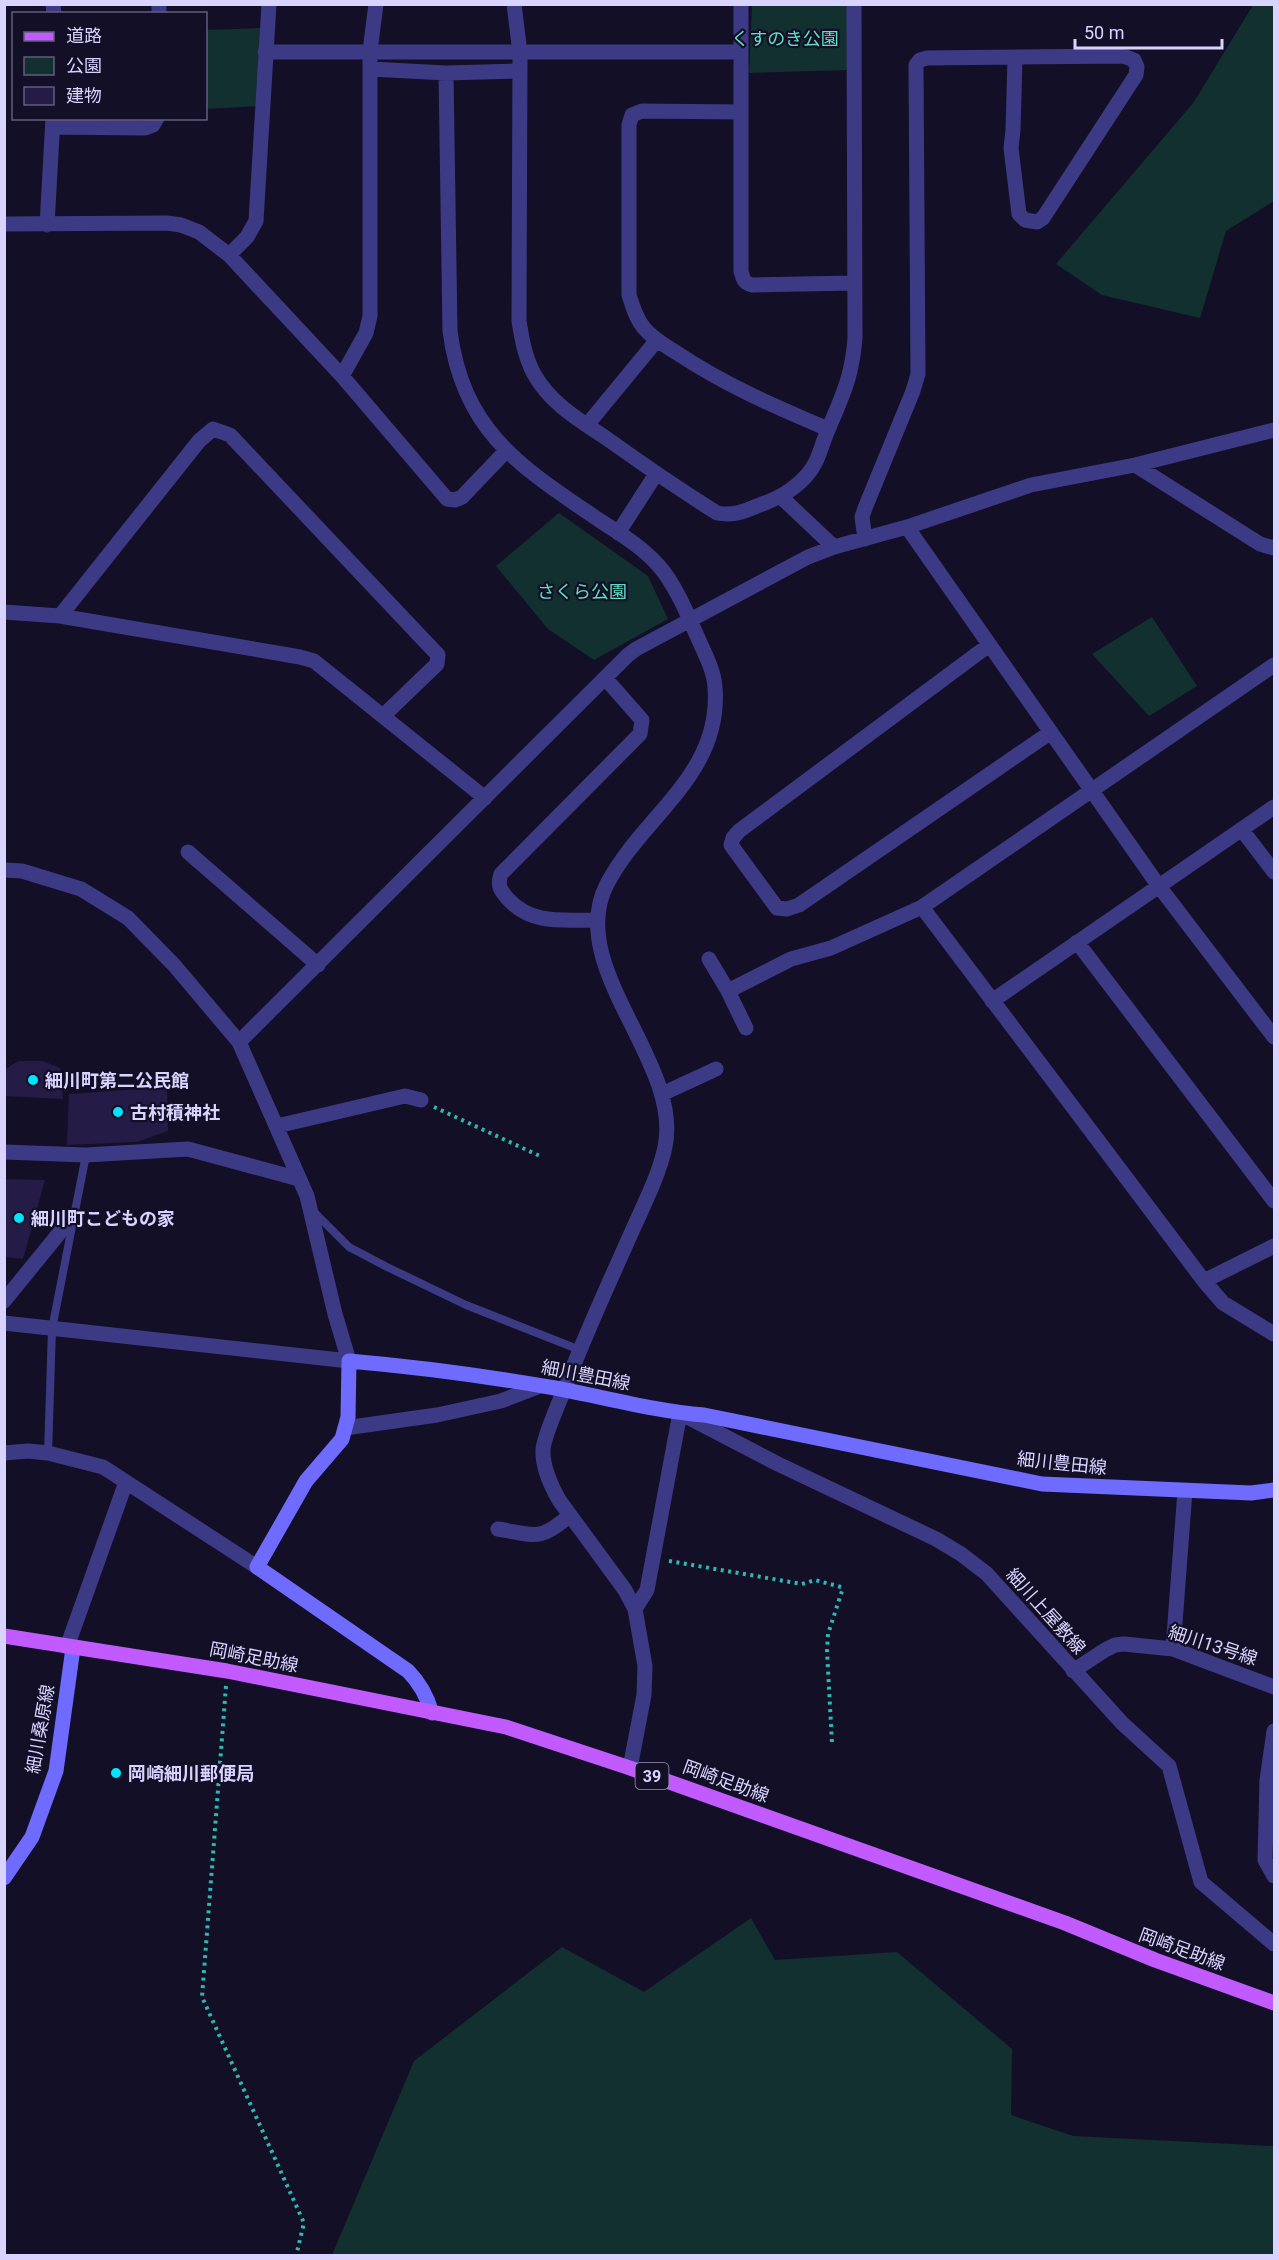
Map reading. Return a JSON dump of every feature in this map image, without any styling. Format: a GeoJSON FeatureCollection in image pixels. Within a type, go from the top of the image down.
{"type":"FeatureCollection","features":[{"type":"Feature","properties":{"kind":"main road","name":"細川豊田線"},"geometry":{"type":"LineString","coordinates":[[349,1361],[425,1368],[564,1390],[680,1413],[704,1415],[1042,1484],[1251,1493],[1275,1490]]}},
{"type":"Feature","properties":{"kind":"main road"},"geometry":{"type":"LineString","coordinates":[[349,1361],[348,1417],[342,1439],[306,1481],[257,1567],[408,1671],[428,1697],[432,1713]]}},
{"type":"Feature","properties":{"kind":"main road","name":"岡崎足助線"},"geometry":{"type":"LineString","coordinates":[[4,1636],[227,1671],[506,1727],[630,1768],[1065,1923],[1155,1960],[1275,2003]]}},
{"type":"Feature","properties":{"kind":"main road","name":"細川桑原線"},"geometry":{"type":"LineString","coordinates":[[4,1878],[32,1836],[56,1771],[70,1647]]}},
{"type":"Feature","properties":{"kind":"street"},"geometry":{"type":"LineString","coordinates":[[229,255],[247,237],[256,221],[269,4]]}},
{"type":"Feature","properties":{"kind":"street"},"geometry":{"type":"LineString","coordinates":[[342,376],[366,333],[370,316],[370,51],[376,4]]}},
{"type":"Feature","properties":{"kind":"street"},"geometry":{"type":"LineString","coordinates":[[514,4],[520,53],[519,321],[521,338],[529,363],[544,388],[559,405],[656,474],[717,513],[727,515],[741,513],[781,497],[808,474],[817,461],[828,429],[840,406],[852,368],[855,338],[853,283],[854,4]]}},
{"type":"Feature","properties":{"kind":"street"},"geometry":{"type":"LineString","coordinates":[[741,4],[741,271],[743,279],[752,285],[853,283]]}},
{"type":"Feature","properties":{"kind":"street"},"geometry":{"type":"LineString","coordinates":[[265,52],[741,52]]}},
{"type":"Feature","properties":{"kind":"street"},"geometry":{"type":"LineString","coordinates":[[865,539],[862,517],[914,391],[918,374],[916,65],[920,60],[927,58],[1123,56],[1134,60],[1137,67],[1136,75],[1062,189],[1043,218],[1036,222],[1025,220],[1019,213],[1011,148],[1015,58]]}},
{"type":"Feature","properties":{"kind":"street"},"geometry":{"type":"LineString","coordinates":[[370,69],[446,73],[519,71]]}},
{"type":"Feature","properties":{"kind":"street"},"geometry":{"type":"LineString","coordinates":[[446,73],[449,308],[453,352],[462,386],[486,429],[506,451],[544,483],[618,533],[658,564],[691,621],[711,668],[715,684],[715,708],[705,753],[688,779],[628,851],[601,897],[596,920],[605,965],[662,1094],[668,1125],[659,1170],[580,1350],[543,1449],[552,1488],[569,1516],[625,1590],[635,1609],[645,1666],[644,1695],[630,1768]]}},
{"type":"Feature","properties":{"kind":"street"},"geometry":{"type":"LineString","coordinates":[[741,112],[642,111],[632,115],[629,124],[629,295],[638,319],[645,330],[657,340],[709,374],[766,403],[828,429]]}},
{"type":"Feature","properties":{"kind":"street"},"geometry":{"type":"LineString","coordinates":[[47,225],[53,123],[145,128],[153,125],[156,120]]}},
{"type":"Feature","properties":{"kind":"street"},"geometry":{"type":"LineString","coordinates":[[4,225],[167,223],[182,225],[200,232],[229,255],[342,376],[447,499],[455,500],[462,497],[506,451]]}},
{"type":"Feature","properties":{"kind":"street"},"geometry":{"type":"LineString","coordinates":[[587,425],[657,340]]}},
{"type":"Feature","properties":{"kind":"street"},"geometry":{"type":"LineString","coordinates":[[60,616],[199,441],[213,429],[223,431],[230,435],[438,655],[437,664],[383,716]]}},
{"type":"Feature","properties":{"kind":"street"},"geometry":{"type":"LineString","coordinates":[[239,1042],[636,649],[808,557],[834,547],[907,527],[1031,484],[1135,465],[1275,430]]}},
{"type":"Feature","properties":{"kind":"street"},"geometry":{"type":"LineString","coordinates":[[1135,465],[1260,544],[1275,548]]}},
{"type":"Feature","properties":{"kind":"street"},"geometry":{"type":"LineString","coordinates":[[618,533],[656,474]]}},
{"type":"Feature","properties":{"kind":"street"},"geometry":{"type":"LineString","coordinates":[[781,497],[834,547]]}},
{"type":"Feature","properties":{"kind":"street"},"geometry":{"type":"LineString","coordinates":[[907,527],[1158,885],[1275,1036]]}},
{"type":"Feature","properties":{"kind":"street"},"geometry":{"type":"LineString","coordinates":[[4,612],[60,616],[314,661],[485,798]]}},
{"type":"Feature","properties":{"kind":"street"},"geometry":{"type":"LineString","coordinates":[[989,645],[739,831],[731,845],[777,908],[787,909],[799,906],[1051,732]]}},
{"type":"Feature","properties":{"kind":"street"},"geometry":{"type":"LineString","coordinates":[[728,991],[791,959],[831,948],[922,907],[1275,665]]}},
{"type":"Feature","properties":{"kind":"street"},"geometry":{"type":"LineString","coordinates":[[596,920],[554,920],[528,916],[500,890],[499,882],[501,874],[640,734],[642,720],[605,678]]}},
{"type":"Feature","properties":{"kind":"street"},"geometry":{"type":"LineString","coordinates":[[992,1001],[1158,885],[1275,807]]}},
{"type":"Feature","properties":{"kind":"street"},"geometry":{"type":"LineString","coordinates":[[1242,830],[1275,872]]}},
{"type":"Feature","properties":{"kind":"street"},"geometry":{"type":"LineString","coordinates":[[189,852],[318,965]]}},
{"type":"Feature","properties":{"kind":"street"},"geometry":{"type":"LineString","coordinates":[[4,870],[22,871],[81,889],[128,918],[174,965],[239,1042],[308,1196],[335,1314],[349,1361],[4,1323]]}},
{"type":"Feature","properties":{"kind":"street"},"geometry":{"type":"LineString","coordinates":[[922,907],[1204,1281],[1223,1303],[1275,1334]]}},
{"type":"Feature","properties":{"kind":"street"},"geometry":{"type":"LineString","coordinates":[[1077,942],[1275,1201]]}},
{"type":"Feature","properties":{"kind":"street"},"geometry":{"type":"LineString","coordinates":[[708,959],[728,991],[746,1028]]}},
{"type":"Feature","properties":{"kind":"street"},"geometry":{"type":"LineString","coordinates":[[662,1094],[716,1069]]}},
{"type":"Feature","properties":{"kind":"street"},"geometry":{"type":"LineString","coordinates":[[277,1126],[405,1096],[421,1100]]}},
{"type":"Feature","properties":{"kind":"street"},"geometry":{"type":"LineString","coordinates":[[4,1152],[86,1155],[188,1149],[299,1179]]}},
{"type":"Feature","properties":{"kind":"street"},"geometry":{"type":"LineString","coordinates":[[4,1301],[74,1215]]}},
{"type":"Feature","properties":{"kind":"street"},"geometry":{"type":"LineString","coordinates":[[1204,1281],[1275,1246]]}},
{"type":"Feature","properties":{"kind":"street"},"geometry":{"type":"LineString","coordinates":[[345,1428],[458,1411],[501,1401],[540,1386]]}},
{"type":"Feature","properties":{"kind":"street"},"geometry":{"type":"LineString","coordinates":[[635,1609],[647,1590],[680,1413]]}},
{"type":"Feature","properties":{"kind":"street","name":"細川上屋敷線"},"geometry":{"type":"LineString","coordinates":[[680,1413],[778,1464],[936,1539],[987,1574],[1122,1724],[1169,1766],[1201,1882],[1275,1944]]}},
{"type":"Feature","properties":{"kind":"street"},"geometry":{"type":"LineString","coordinates":[[4,1453],[48,1453],[103,1467],[257,1567]]}},
{"type":"Feature","properties":{"kind":"street"},"geometry":{"type":"LineString","coordinates":[[70,1647],[126,1482]]}},
{"type":"Feature","properties":{"kind":"street"},"geometry":{"type":"LineString","coordinates":[[1173,1649],[1185,1491]]}},
{"type":"Feature","properties":{"kind":"street"},"geometry":{"type":"LineString","coordinates":[[498,1529],[531,1535],[546,1533],[569,1516]]}},
{"type":"Feature","properties":{"kind":"street","name":"細川13号線"},"geometry":{"type":"LineString","coordinates":[[1073,1671],[1115,1645],[1124,1644],[1173,1649],[1275,1687]]}},
{"type":"Feature","properties":{"kind":"street"},"geometry":{"type":"LineString","coordinates":[[1275,1731],[1267,1780],[1265,1860],[1275,1876]]}},
{"type":"Feature","properties":{"kind":"lane"},"geometry":{"type":"LineString","coordinates":[[48,1453],[52,1329],[86,1155]]}},
{"type":"Feature","properties":{"kind":"lane"},"geometry":{"type":"LineString","coordinates":[[310,1208],[350,1247],[368,1257],[466,1305],[580,1350]]}},
{"type":"Feature","properties":{"kind":"path"},"geometry":{"type":"LineString","coordinates":[[421,1100],[542,1157]]}},
{"type":"Feature","properties":{"kind":"path"},"geometry":{"type":"LineString","coordinates":[[654,1558],[802,1584],[815,1580],[841,1587],[842,1591],[828,1634],[827,1651],[832,1743]]}},
{"type":"Feature","properties":{"kind":"path"},"geometry":{"type":"LineString","coordinates":[[227,1671],[202,1997],[304,2223],[296,2256]]}},
{"type":"Feature","properties":{"kind":"green space","name":"くすのき公園"},"geometry":{"type":"Polygon","coordinates":[[[752,5],[850,5],[850,70],[749,73],[752,5]]]}},
{"type":"Feature","properties":{"kind":"green space"},"geometry":{"type":"Polygon","coordinates":[[[1253,5],[1274,5],[1274,201],[1226,231],[1200,318],[1102,295],[1056,264],[1194,102],[1253,5]]]}},
{"type":"Feature","properties":{"kind":"green space"},"geometry":{"type":"Polygon","coordinates":[[[261,28],[259,106],[207,109],[207,30],[261,28]]]}},
{"type":"Feature","properties":{"kind":"green space","name":"さくら公園"},"geometry":{"type":"Polygon","coordinates":[[[559,513],[648,576],[668,619],[594,660],[548,629],[496,566],[559,513]]]}},
{"type":"Feature","properties":{"kind":"green space"},"geometry":{"type":"Polygon","coordinates":[[[1152,617],[1197,686],[1149,716],[1092,654],[1152,617]]]}},
{"type":"Feature","properties":{"kind":"green space"},"geometry":{"type":"Polygon","coordinates":[[[751,1918],[775,1960],[897,1952],[1012,2049],[1011,2115],[1073,2136],[1274,2146],[1274,2255],[332,2255],[414,2061],[562,1947],[644,1992],[751,1918]]]}},
{"type":"Feature","properties":{"kind":"building","name":"細川町第二公民館"},"geometry":{"type":"Polygon","coordinates":[[[18,1061],[43,1061],[60,1068],[63,1099],[4,1096],[4,1070],[18,1061]]]}},
{"type":"Feature","properties":{"kind":"building","name":"古村積神社"},"geometry":{"type":"Polygon","coordinates":[[[167,1087],[168,1131],[137,1142],[67,1145],[69,1094],[167,1087]]]}},
{"type":"Feature","properties":{"kind":"building","name":"細川町こどもの家"},"geometry":{"type":"Polygon","coordinates":[[[4,1179],[45,1180],[23,1259],[4,1257],[4,1179]]]}},
{"type":"Feature","properties":{"kind":"place","name":"細川町第二公民館"},"geometry":{"type":"Point","coordinates":[33,1080]}},
{"type":"Feature","properties":{"kind":"place","name":"古村積神社"},"geometry":{"type":"Point","coordinates":[118,1112]}},
{"type":"Feature","properties":{"kind":"place","name":"細川町こどもの家"},"geometry":{"type":"Point","coordinates":[19,1218]}},
{"type":"Feature","properties":{"kind":"place","name":"岡崎細川郵便局"},"geometry":{"type":"Point","coordinates":[116,1773]}}]}
